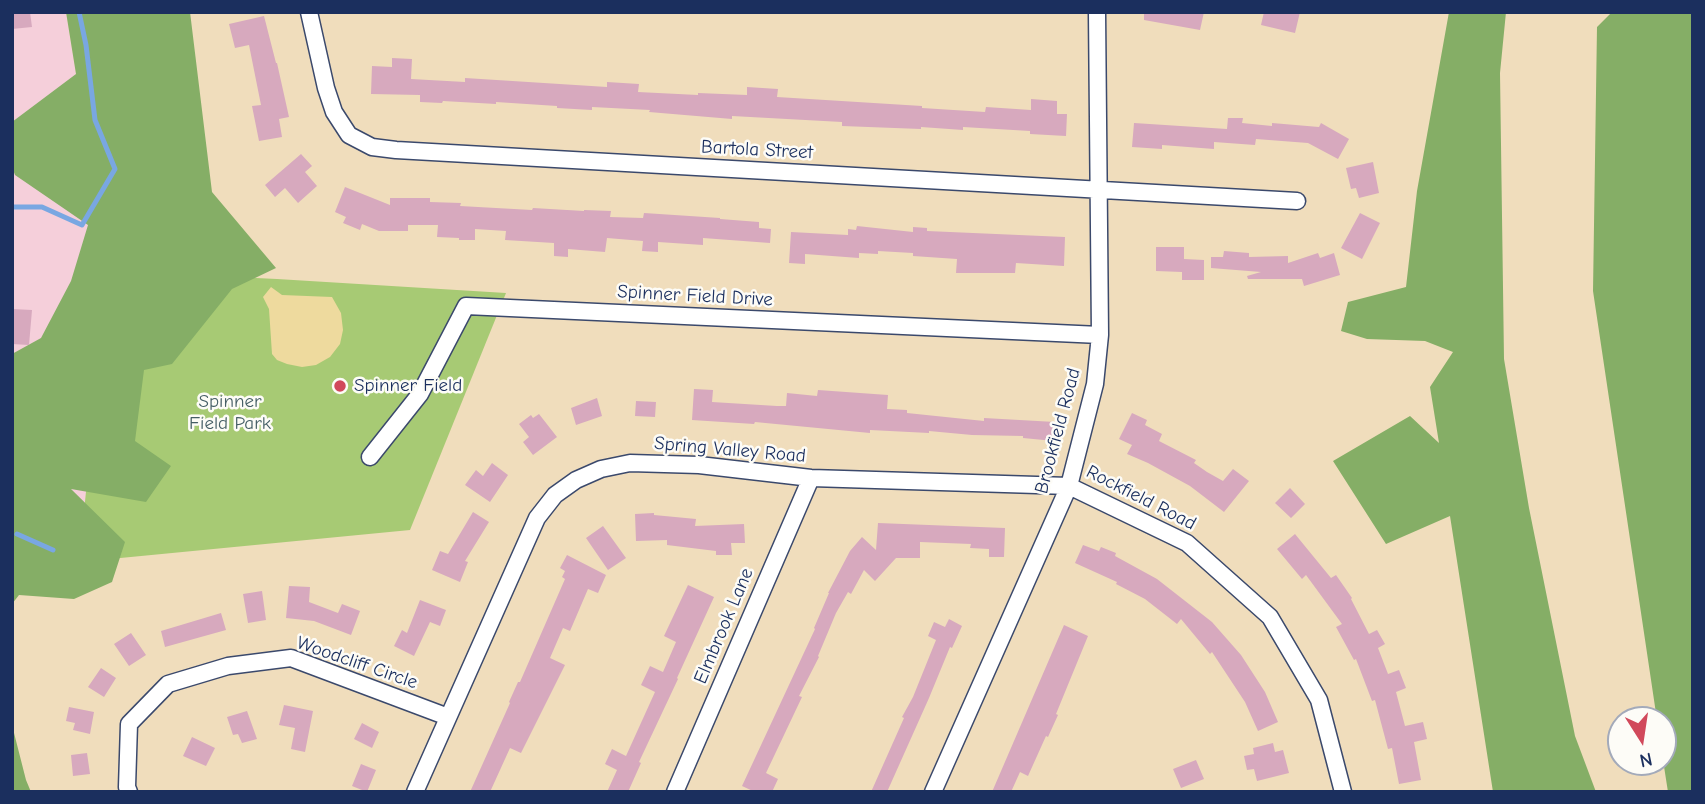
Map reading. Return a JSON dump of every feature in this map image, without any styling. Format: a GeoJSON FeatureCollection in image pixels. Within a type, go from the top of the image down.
{"type":"FeatureCollection","features":[{"type":"Feature","properties":{"kind":"street","name":"Bartola Street"},"geometry":{"type":"LineString","coordinates":[[309,12],[334,113],[349,135],[372,147],[1297,201]]}},
{"type":"Feature","properties":{"kind":"street","name":"Brookfield Road"},"geometry":{"type":"LineString","coordinates":[[933,792],[1069,486],[1095,384],[1100,335],[1097,12]]}},
{"type":"Feature","properties":{"kind":"street","name":"Spinner Field Drive"},"geometry":{"type":"LineString","coordinates":[[370,457],[420,394],[466,306],[1100,335]]}},
{"type":"Feature","properties":{"kind":"street","name":"Spring Valley Road"},"geometry":{"type":"LineString","coordinates":[[415,792],[537,518],[555,495],[576,480],[601,469],[630,463],[699,465],[811,478],[1069,486]]}},
{"type":"Feature","properties":{"kind":"street","name":"Elmbrook Lane"},"geometry":{"type":"LineString","coordinates":[[675,792],[811,478]]}},
{"type":"Feature","properties":{"kind":"street","name":"Rockfield Road"},"geometry":{"type":"LineString","coordinates":[[1069,486],[1187,543],[1270,617],[1319,700],[1343,792]]}},
{"type":"Feature","properties":{"kind":"street","name":"Woodcliff Circle"},"geometry":{"type":"LineString","coordinates":[[129,792],[129,724],[168,684],[228,666],[290,658],[447,717]]}},
{"type":"Feature","properties":{"kind":"shaded area"},"geometry":{"type":"Polygon","coordinates":[[[12,12],[66,12],[108,271],[79,562],[12,571],[12,12]]]}},
{"type":"Feature","properties":{"kind":"green space"},"geometry":{"type":"Polygon","coordinates":[[[66,12],[190,12],[212,192],[276,268],[232,289],[172,364],[144,370],[135,441],[171,466],[146,502],[71,489],[125,542],[112,582],[74,599],[19,595],[12,604],[12,354],[41,338],[71,281],[88,225],[15,175],[12,167],[12,122],[76,74],[66,12]]]}},
{"type":"Feature","properties":{"kind":"green space"},"geometry":{"type":"Polygon","coordinates":[[[1449,12],[1506,12],[1500,73],[1504,359],[1529,508],[1575,736],[1596,792],[1493,792],[1450,516],[1386,544],[1333,461],[1410,416],[1439,443],[1430,387],[1453,352],[1425,341],[1367,339],[1341,331],[1348,302],[1406,287],[1417,191],[1449,12]]]}},
{"type":"Feature","properties":{"kind":"green space"},"geometry":{"type":"Polygon","coordinates":[[[1612,12],[1693,12],[1693,792],[1668,792],[1666,776],[1677,776],[1677,706],[1655,706],[1593,291],[1597,27],[1612,12]]]}},
{"type":"Feature","properties":{"kind":"green space","name":"Spinner Field Park"},"geometry":{"type":"Polygon","coordinates":[[[108,271],[506,293],[410,530],[79,562],[108,271]]]}},
{"type":"Feature","properties":{"kind":"green space"},"geometry":{"type":"Polygon","coordinates":[[[12,725],[26,780],[31,792],[12,792],[12,725]]]}},
{"type":"Feature","properties":{"kind":"sand"},"geometry":{"type":"Polygon","coordinates":[[[271,287],[282,295],[332,297],[341,313],[343,330],[340,344],[330,357],[316,365],[302,367],[277,360],[272,354],[269,309],[263,297],[271,287]]]}},
{"type":"Feature","properties":{"kind":"building"},"geometry":{"type":"Polygon","coordinates":[[[12,12],[30,12],[32,27],[12,29],[12,12]]]}},
{"type":"Feature","properties":{"kind":"building"},"geometry":{"type":"Polygon","coordinates":[[[1144,12],[1204,12],[1200,30],[1144,20],[1144,12]]]}},
{"type":"Feature","properties":{"kind":"building"},"geometry":{"type":"Polygon","coordinates":[[[1264,12],[1300,12],[1295,33],[1261,25],[1264,12]]]}},
{"type":"Feature","properties":{"kind":"building"},"geometry":{"type":"Polygon","coordinates":[[[264,16],[289,117],[279,119],[282,137],[259,141],[252,106],[261,105],[249,45],[235,48],[229,24],[264,16]]]}},
{"type":"Feature","properties":{"kind":"building"},"geometry":{"type":"Polygon","coordinates":[[[392,58],[412,59],[411,79],[465,82],[465,78],[607,87],[607,82],[639,84],[638,92],[698,95],[747,95],[747,87],[778,89],[777,97],[985,112],[986,107],[1031,110],[1031,99],[1057,101],[1057,114],[1067,114],[1066,136],[963,127],[963,130],[842,126],[842,122],[732,116],[732,119],[649,112],[650,110],[592,107],[592,110],[496,102],[420,102],[420,95],[371,94],[372,66],[392,67],[392,58]]]}},
{"type":"Feature","properties":{"kind":"building"},"geometry":{"type":"Polygon","coordinates":[[[1228,118],[1243,118],[1242,123],[1272,126],[1272,123],[1319,127],[1321,123],[1349,139],[1338,159],[1308,143],[1256,139],[1255,145],[1214,142],[1214,149],[1162,145],[1162,149],[1132,147],[1134,123],[1227,129],[1228,118]]]}},
{"type":"Feature","properties":{"kind":"building"},"geometry":{"type":"Polygon","coordinates":[[[301,154],[312,166],[305,172],[317,186],[298,203],[285,188],[275,197],[265,185],[301,154]]]}},
{"type":"Feature","properties":{"kind":"building"},"geometry":{"type":"Polygon","coordinates":[[[1373,162],[1379,193],[1359,198],[1356,188],[1351,189],[1346,168],[1373,162]]]}},
{"type":"Feature","properties":{"kind":"building"},"geometry":{"type":"Polygon","coordinates":[[[345,187],[390,205],[390,198],[430,198],[430,202],[461,203],[460,206],[611,211],[610,217],[643,218],[644,213],[759,222],[759,228],[771,229],[770,243],[703,238],[703,245],[658,242],[658,252],[642,251],[643,241],[607,238],[605,252],[568,249],[568,257],[554,256],[554,243],[505,240],[506,231],[475,229],[475,240],[459,240],[437,237],[438,225],[408,225],[408,231],[379,231],[362,224],[360,230],[343,223],[346,217],[335,212],[345,187]]]}},
{"type":"Feature","properties":{"kind":"building"},"geometry":{"type":"Polygon","coordinates":[[[1360,213],[1380,223],[1362,259],[1341,248],[1360,213]]]}},
{"type":"Feature","properties":{"kind":"building"},"geometry":{"type":"Polygon","coordinates":[[[857,226],[913,232],[913,227],[927,228],[927,231],[1065,237],[1064,266],[1016,263],[1015,273],[956,273],[957,259],[878,251],[878,254],[859,253],[859,258],[805,254],[805,264],[789,263],[791,232],[848,235],[848,229],[856,230],[857,226]]]}},
{"type":"Feature","properties":{"kind":"building"},"geometry":{"type":"Polygon","coordinates":[[[1156,247],[1184,247],[1184,259],[1204,260],[1204,280],[1182,280],[1182,272],[1156,271],[1156,247]]]}},
{"type":"Feature","properties":{"kind":"building"},"geometry":{"type":"Polygon","coordinates":[[[1224,251],[1249,253],[1249,257],[1288,256],[1288,263],[1318,253],[1320,258],[1334,253],[1340,275],[1304,286],[1302,279],[1248,279],[1247,276],[1261,272],[1211,268],[1211,257],[1223,257],[1224,251]]]}},
{"type":"Feature","properties":{"kind":"building"},"geometry":{"type":"Polygon","coordinates":[[[12,309],[32,310],[29,345],[12,344],[12,309]]]}},
{"type":"Feature","properties":{"kind":"building"},"geometry":{"type":"Polygon","coordinates":[[[694,389],[713,390],[712,402],[777,406],[786,406],[787,393],[817,396],[818,390],[888,395],[887,409],[907,410],[907,413],[984,421],[984,418],[1055,422],[1054,441],[1023,436],[929,431],[870,430],[870,433],[755,422],[692,420],[694,389]]]}},
{"type":"Feature","properties":{"kind":"building"},"geometry":{"type":"Polygon","coordinates":[[[597,398],[602,416],[576,425],[571,408],[597,398]]]}},
{"type":"Feature","properties":{"kind":"building"},"geometry":{"type":"Polygon","coordinates":[[[636,401],[656,402],[655,417],[635,416],[636,401]]]}},
{"type":"Feature","properties":{"kind":"building"},"geometry":{"type":"Polygon","coordinates":[[[1132,413],[1147,420],[1145,425],[1162,434],[1159,441],[1196,460],[1194,463],[1207,472],[1223,481],[1233,469],[1249,481],[1224,512],[1190,486],[1127,454],[1132,445],[1119,439],[1132,413]]]}},
{"type":"Feature","properties":{"kind":"building"},"geometry":{"type":"Polygon","coordinates":[[[539,414],[557,437],[533,455],[523,442],[529,437],[519,424],[531,415],[533,418],[539,414]]]}},
{"type":"Feature","properties":{"kind":"building"},"geometry":{"type":"Polygon","coordinates":[[[492,463],[508,475],[490,502],[465,485],[476,470],[483,476],[492,463]]]}},
{"type":"Feature","properties":{"kind":"building"},"geometry":{"type":"Polygon","coordinates":[[[1290,488],[1305,504],[1291,518],[1275,503],[1290,488]]]}},
{"type":"Feature","properties":{"kind":"building"},"geometry":{"type":"Polygon","coordinates":[[[473,512],[489,522],[465,561],[468,562],[460,582],[432,570],[440,551],[448,554],[473,512]]]}},
{"type":"Feature","properties":{"kind":"building"},"geometry":{"type":"Polygon","coordinates":[[[654,513],[696,519],[695,526],[744,524],[745,543],[731,543],[732,555],[716,555],[716,551],[667,545],[667,540],[636,541],[635,514],[654,513]]]}},
{"type":"Feature","properties":{"kind":"building"},"geometry":{"type":"Polygon","coordinates":[[[878,523],[1005,528],[1004,557],[989,557],[989,549],[970,548],[971,544],[920,542],[920,558],[896,558],[875,581],[864,570],[851,594],[848,592],[836,613],[819,657],[799,696],[802,697],[766,773],[778,779],[772,792],[755,792],[742,786],[815,629],[828,593],[850,551],[862,537],[876,550],[878,523]]]}},
{"type":"Feature","properties":{"kind":"building"},"geometry":{"type":"Polygon","coordinates":[[[603,526],[626,558],[608,570],[586,538],[603,526]]]}},
{"type":"Feature","properties":{"kind":"building"},"geometry":{"type":"Polygon","coordinates":[[[1295,534],[1331,578],[1336,575],[1352,598],[1369,634],[1377,630],[1385,644],[1378,648],[1388,674],[1399,670],[1406,688],[1396,692],[1405,726],[1423,722],[1427,739],[1414,742],[1421,780],[1399,784],[1392,748],[1388,749],[1375,700],[1372,701],[1356,659],[1354,660],[1336,627],[1342,624],[1306,575],[1302,579],[1277,549],[1295,534]]]}},
{"type":"Feature","properties":{"kind":"building"},"geometry":{"type":"Polygon","coordinates":[[[1083,545],[1099,551],[1101,547],[1116,553],[1115,556],[1157,579],[1212,622],[1241,655],[1265,692],[1278,722],[1258,731],[1245,702],[1212,652],[1210,654],[1181,619],[1177,624],[1145,599],[1116,584],[1117,582],[1075,563],[1083,545]]]}},
{"type":"Feature","properties":{"kind":"building"},"geometry":{"type":"Polygon","coordinates":[[[567,555],[606,575],[598,593],[588,589],[570,631],[563,628],[550,658],[565,665],[521,753],[510,748],[490,792],[470,792],[565,579],[562,577],[565,571],[560,568],[567,555]]]}},
{"type":"Feature","properties":{"kind":"building"},"geometry":{"type":"Polygon","coordinates":[[[688,585],[714,597],[628,792],[607,792],[617,770],[605,764],[612,749],[626,756],[655,692],[641,685],[650,666],[663,672],[676,642],[664,636],[688,585]]]}},
{"type":"Feature","properties":{"kind":"building"},"geometry":{"type":"Polygon","coordinates":[[[289,586],[310,587],[309,602],[338,613],[342,604],[360,611],[351,635],[314,621],[286,618],[289,586]]]}},
{"type":"Feature","properties":{"kind":"building"},"geometry":{"type":"Polygon","coordinates":[[[262,591],[266,620],[248,623],[243,594],[262,591]]]}},
{"type":"Feature","properties":{"kind":"building"},"geometry":{"type":"Polygon","coordinates":[[[420,600],[446,610],[440,626],[430,622],[414,656],[394,646],[402,630],[407,633],[420,600]]]}},
{"type":"Feature","properties":{"kind":"building"},"geometry":{"type":"Polygon","coordinates":[[[221,613],[226,630],[165,647],[161,631],[221,613]]]}},
{"type":"Feature","properties":{"kind":"building"},"geometry":{"type":"Polygon","coordinates":[[[949,619],[962,626],[952,648],[950,647],[887,792],[871,792],[936,640],[928,636],[934,622],[945,627],[949,619]]]}},
{"type":"Feature","properties":{"kind":"building"},"geometry":{"type":"Polygon","coordinates":[[[1064,625],[1088,636],[1056,714],[1058,715],[1028,776],[1020,772],[1011,792],[992,792],[1064,625]]]}},
{"type":"Feature","properties":{"kind":"building"},"geometry":{"type":"Polygon","coordinates":[[[131,633],[146,655],[129,666],[114,644],[131,633]]]}},
{"type":"Feature","properties":{"kind":"building"},"geometry":{"type":"Polygon","coordinates":[[[101,668],[116,678],[104,697],[88,687],[101,668]]]}},
{"type":"Feature","properties":{"kind":"building"},"geometry":{"type":"Polygon","coordinates":[[[284,705],[313,711],[305,752],[291,749],[295,728],[279,725],[284,705]]]}},
{"type":"Feature","properties":{"kind":"building"},"geometry":{"type":"Polygon","coordinates":[[[69,707],[94,712],[90,734],[73,730],[75,723],[66,721],[69,707]]]}},
{"type":"Feature","properties":{"kind":"building"},"geometry":{"type":"Polygon","coordinates":[[[247,711],[257,739],[242,743],[238,734],[233,735],[227,717],[247,711]]]}},
{"type":"Feature","properties":{"kind":"building"},"geometry":{"type":"Polygon","coordinates":[[[362,723],[379,732],[372,748],[354,739],[362,723]]]}},
{"type":"Feature","properties":{"kind":"building"},"geometry":{"type":"Polygon","coordinates":[[[192,737],[215,748],[206,766],[183,756],[192,737]]]}},
{"type":"Feature","properties":{"kind":"building"},"geometry":{"type":"Polygon","coordinates":[[[1273,743],[1275,752],[1283,750],[1289,773],[1257,781],[1254,769],[1247,770],[1244,756],[1254,754],[1253,748],[1273,743]]]}},
{"type":"Feature","properties":{"kind":"building"},"geometry":{"type":"Polygon","coordinates":[[[87,753],[90,774],[73,776],[71,755],[87,753]]]}},
{"type":"Feature","properties":{"kind":"building"},"geometry":{"type":"Polygon","coordinates":[[[1196,760],[1204,779],[1181,788],[1173,769],[1196,760]]]}},
{"type":"Feature","properties":{"kind":"building"},"geometry":{"type":"Polygon","coordinates":[[[361,764],[376,770],[367,792],[352,786],[361,764]]]}},
{"type":"Feature","properties":{"kind":"waterway"},"geometry":{"type":"LineString","coordinates":[[12,207],[42,207],[82,225],[115,169],[95,120],[79,12]]}},
{"type":"Feature","properties":{"kind":"waterway"},"geometry":{"type":"LineString","coordinates":[[17,534],[53,550]]}},
{"type":"Feature","properties":{"kind":"place","name":"Spinner Field"},"geometry":{"type":"Point","coordinates":[340,386]}}]}
